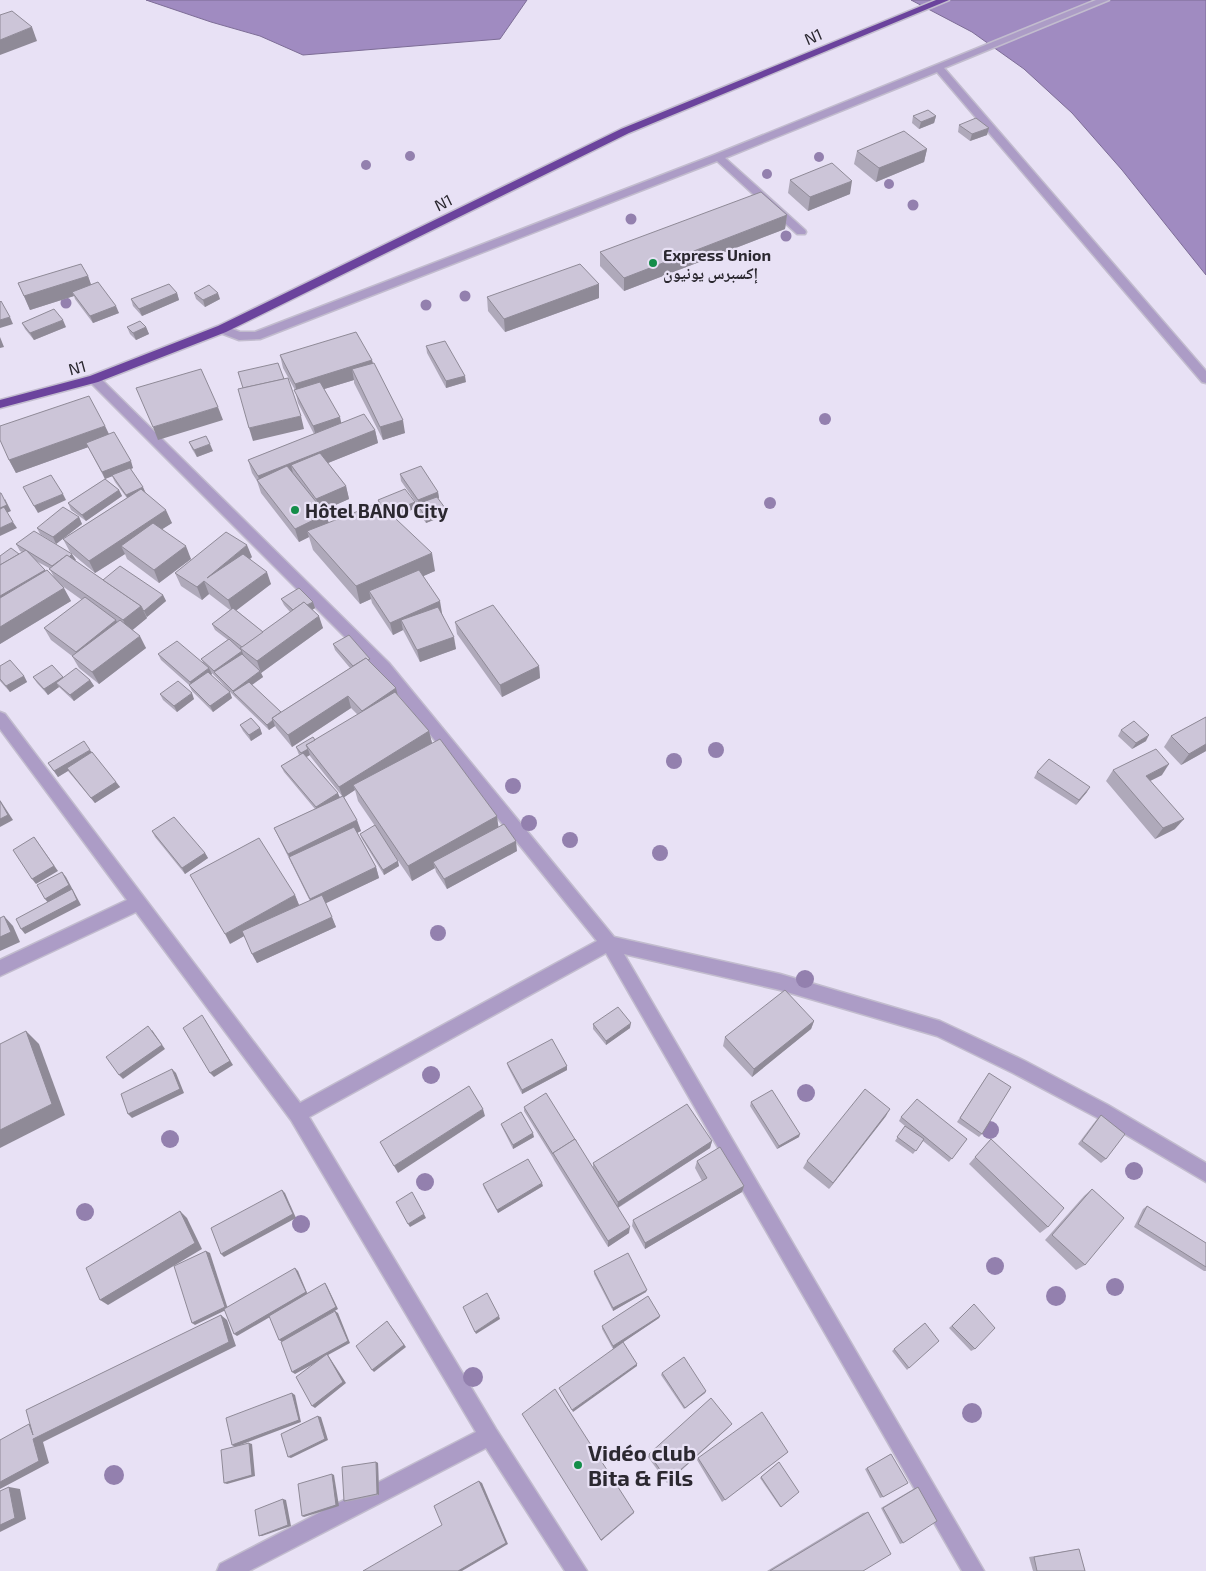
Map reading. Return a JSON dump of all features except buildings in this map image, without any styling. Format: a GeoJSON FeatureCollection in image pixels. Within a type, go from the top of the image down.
{"type":"FeatureCollection","features":[{"type":"Feature","properties":{"kind":"highway","name":"N1"},"geometry":{"type":"LineString","coordinates":[[0,404],[94,379],[222,329],[625,131],[896,18],[944,0]]}},
{"type":"Feature","properties":{"kind":"street"},"geometry":{"type":"LineString","coordinates":[[222,329],[238,336],[256,336],[718,157],[1104,0]]}},
{"type":"Feature","properties":{"kind":"street"},"geometry":{"type":"LineString","coordinates":[[938,67],[1206,379]]}},
{"type":"Feature","properties":{"kind":"street"},"geometry":{"type":"LineString","coordinates":[[718,157],[801,232]]}},
{"type":"Feature","properties":{"kind":"street"},"geometry":{"type":"LineString","coordinates":[[94,379],[384,667],[609,943],[974,1571]]}},
{"type":"Feature","properties":{"kind":"street"},"geometry":{"type":"LineString","coordinates":[[0,718],[298,1114],[489,1436],[577,1571]]}},
{"type":"Feature","properties":{"kind":"street"},"geometry":{"type":"LineString","coordinates":[[0,968],[138,903]]}},
{"type":"Feature","properties":{"kind":"street"},"geometry":{"type":"LineString","coordinates":[[298,1114],[609,943],[780,982],[940,1029],[1019,1067],[1102,1111],[1206,1173]]}},
{"type":"Feature","properties":{"kind":"street"},"geometry":{"type":"LineString","coordinates":[[227,1571],[489,1436]]}},
{"type":"Feature","properties":{"kind":"shaded area"},"geometry":{"type":"Polygon","coordinates":[[[146,0],[527,0],[500,39],[303,55],[260,36],[146,0]]]}},
{"type":"Feature","properties":{"kind":"shaded area"},"geometry":{"type":"Polygon","coordinates":[[[911,0],[1206,0],[1206,275],[1122,170],[1072,113],[1024,69],[972,32],[911,0]]]}},
{"type":"Feature","properties":{"kind":"place","name":"Express Union إكسبرس يونيون"},"geometry":{"type":"Point","coordinates":[653,263]}},
{"type":"Feature","properties":{"kind":"place","name":"Hôtel BANO City"},"geometry":{"type":"Point","coordinates":[295,510]}},
{"type":"Feature","properties":{"kind":"place","name":"Vidéo club Bita & Fils"},"geometry":{"type":"Point","coordinates":[578,1465]}}]}
